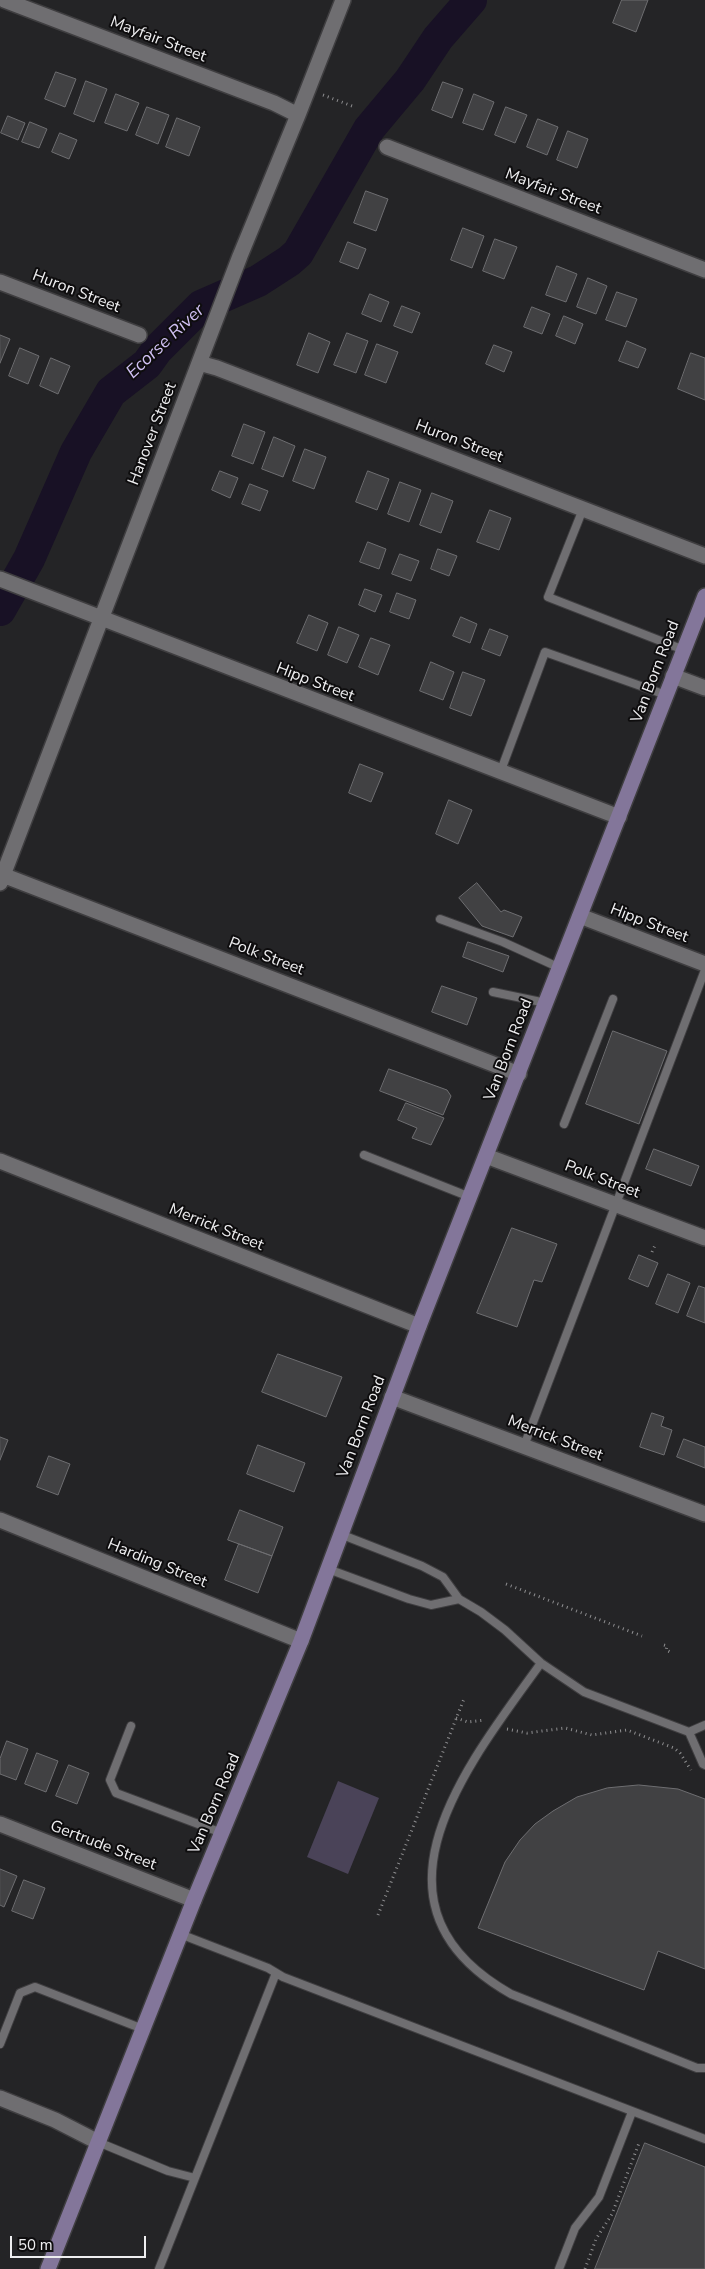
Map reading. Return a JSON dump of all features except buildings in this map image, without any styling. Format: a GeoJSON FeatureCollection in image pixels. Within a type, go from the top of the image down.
{"type":"FeatureCollection","features":[{"type":"Feature","properties":{"kind":"main road","name":"Van Born Road"},"geometry":{"type":"LineString","coordinates":[[48,2269],[180,1934],[301,1641],[418,1326],[519,1074],[705,596]]}},
{"type":"Feature","properties":{"kind":"street","name":"Mayfair Street"},"geometry":{"type":"LineString","coordinates":[[4,0],[282,107],[298,116]]}},
{"type":"Feature","properties":{"kind":"street","name":"Hanover Street"},"geometry":{"type":"LineString","coordinates":[[1,877],[102,619],[240,256],[298,116],[343,0]]}},
{"type":"Feature","properties":{"kind":"street","name":"Mayfair Street"},"geometry":{"type":"LineString","coordinates":[[388,147],[705,270]]}},
{"type":"Feature","properties":{"kind":"street","name":"Huron Street"},"geometry":{"type":"LineString","coordinates":[[0,282],[139,335]]}},
{"type":"Feature","properties":{"kind":"street","name":"Huron Street"},"geometry":{"type":"LineString","coordinates":[[199,363],[217,368],[705,556]]}},
{"type":"Feature","properties":{"kind":"street","name":"Hipp Street"},"geometry":{"type":"LineString","coordinates":[[0,579],[500,773],[619,817]]}},
{"type":"Feature","properties":{"kind":"street"},"geometry":{"type":"LineString","coordinates":[[673,676],[705,688]]}},
{"type":"Feature","properties":{"kind":"street","name":"Polk Street"},"geometry":{"type":"LineString","coordinates":[[1,877],[519,1074]]}},
{"type":"Feature","properties":{"kind":"street","name":"Hipp Street"},"geometry":{"type":"LineString","coordinates":[[580,916],[705,964]]}},
{"type":"Feature","properties":{"kind":"street","name":"Polk Street"},"geometry":{"type":"LineString","coordinates":[[486,1156],[705,1238]]}},
{"type":"Feature","properties":{"kind":"street","name":"Merrick Street"},"geometry":{"type":"LineString","coordinates":[[0,1161],[418,1326]]}},
{"type":"Feature","properties":{"kind":"street","name":"Merrick Street"},"geometry":{"type":"LineString","coordinates":[[392,1397],[705,1514]]}},
{"type":"Feature","properties":{"kind":"street","name":"Harding Street"},"geometry":{"type":"LineString","coordinates":[[0,1520],[301,1641]]}},
{"type":"Feature","properties":{"kind":"street","name":"Gertrude Street"},"geometry":{"type":"LineString","coordinates":[[0,1824],[194,1900]]}},
{"type":"Feature","properties":{"kind":"street"},"geometry":{"type":"LineString","coordinates":[[0,2098],[55,2120],[98,2142]]}},
{"type":"Feature","properties":{"kind":"lane"},"geometry":{"type":"LineString","coordinates":[[583,509],[548,597],[684,650]]}},
{"type":"Feature","properties":{"kind":"lane"},"geometry":{"type":"LineString","coordinates":[[500,773],[545,652],[666,695]]}},
{"type":"Feature","properties":{"kind":"lane"},"geometry":{"type":"LineString","coordinates":[[440,920],[502,942],[560,968]]}},
{"type":"Feature","properties":{"kind":"lane"},"geometry":{"type":"LineString","coordinates":[[524,1446],[705,970]]}},
{"type":"Feature","properties":{"kind":"lane"},"geometry":{"type":"LineString","coordinates":[[493,992],[546,1003]]}},
{"type":"Feature","properties":{"kind":"lane"},"geometry":{"type":"LineString","coordinates":[[564,1124],[613,999]]}},
{"type":"Feature","properties":{"kind":"lane"},"geometry":{"type":"LineString","coordinates":[[364,1155],[470,1197]]}},
{"type":"Feature","properties":{"kind":"lane"},"geometry":{"type":"LineString","coordinates":[[340,1534],[422,1566],[443,1577],[459,1599],[481,1612],[505,1630],[541,1663],[584,1692],[689,1732],[705,1725]]}},
{"type":"Feature","properties":{"kind":"lane"},"geometry":{"type":"LineString","coordinates":[[328,1568],[409,1599],[432,1605],[459,1599]]}},
{"type":"Feature","properties":{"kind":"lane"},"geometry":{"type":"LineString","coordinates":[[541,1663],[496,1725],[461,1779],[440,1828],[435,1848],[432,1887],[435,1908],[444,1931],[456,1950],[473,1967],[494,1984],[511,1994],[697,2068],[705,2068]]}},
{"type":"Feature","properties":{"kind":"lane"},"geometry":{"type":"LineString","coordinates":[[131,1726],[110,1780],[116,1793],[222,1832]]}},
{"type":"Feature","properties":{"kind":"lane"},"geometry":{"type":"LineString","coordinates":[[689,1732],[703,1764],[705,1764]]}},
{"type":"Feature","properties":{"kind":"lane"},"geometry":{"type":"LineString","coordinates":[[180,1934],[705,2139]]}},
{"type":"Feature","properties":{"kind":"lane"},"geometry":{"type":"LineString","coordinates":[[159,2269],[276,1973]]}},
{"type":"Feature","properties":{"kind":"lane"},"geometry":{"type":"LineString","coordinates":[[0,2044],[20,1994],[35,1986],[142,2029]]}},
{"type":"Feature","properties":{"kind":"lane"},"geometry":{"type":"LineString","coordinates":[[559,2269],[575,2228],[599,2197],[632,2112]]}},
{"type":"Feature","properties":{"kind":"lane"},"geometry":{"type":"LineString","coordinates":[[98,2142],[168,2171],[195,2178]]}},
{"type":"Feature","properties":{"kind":"path"},"geometry":{"type":"LineString","coordinates":[[323,95],[352,106]]}},
{"type":"Feature","properties":{"kind":"path"},"geometry":{"type":"LineString","coordinates":[[652,1252],[656,1243]]}},
{"type":"Feature","properties":{"kind":"path"},"geometry":{"type":"LineString","coordinates":[[506,1584],[642,1636]]}},
{"type":"Feature","properties":{"kind":"path"},"geometry":{"type":"LineString","coordinates":[[664,1644],[667,1646],[666,1650],[672,1653]]}},
{"type":"Feature","properties":{"kind":"path"},"geometry":{"type":"LineString","coordinates":[[378,1915],[464,1699]]}},
{"type":"Feature","properties":{"kind":"path"},"geometry":{"type":"LineString","coordinates":[[456,1718],[468,1722],[485,1720]]}},
{"type":"Feature","properties":{"kind":"path"},"geometry":{"type":"LineString","coordinates":[[507,1729],[527,1733],[565,1728],[592,1735],[626,1730],[674,1748],[680,1753],[689,1770],[697,1773]]}},
{"type":"Feature","properties":{"kind":"path"},"geometry":{"type":"LineString","coordinates":[[585,2269],[596,2239],[612,2214],[639,2144]]}},
{"type":"Feature","properties":{"kind":"shaded area"},"geometry":{"type":"Polygon","coordinates":[[[338,1781],[379,1798],[348,1874],[307,1857],[338,1781]]]}},
{"type":"Feature","properties":{"kind":"waterway","name":"Ecorse River"},"geometry":{"type":"LineString","coordinates":[[0,610],[29,559],[76,452],[111,392],[147,364],[157,350],[201,306],[258,281],[298,253],[369,129],[410,80],[438,38],[471,0]]}}]}
